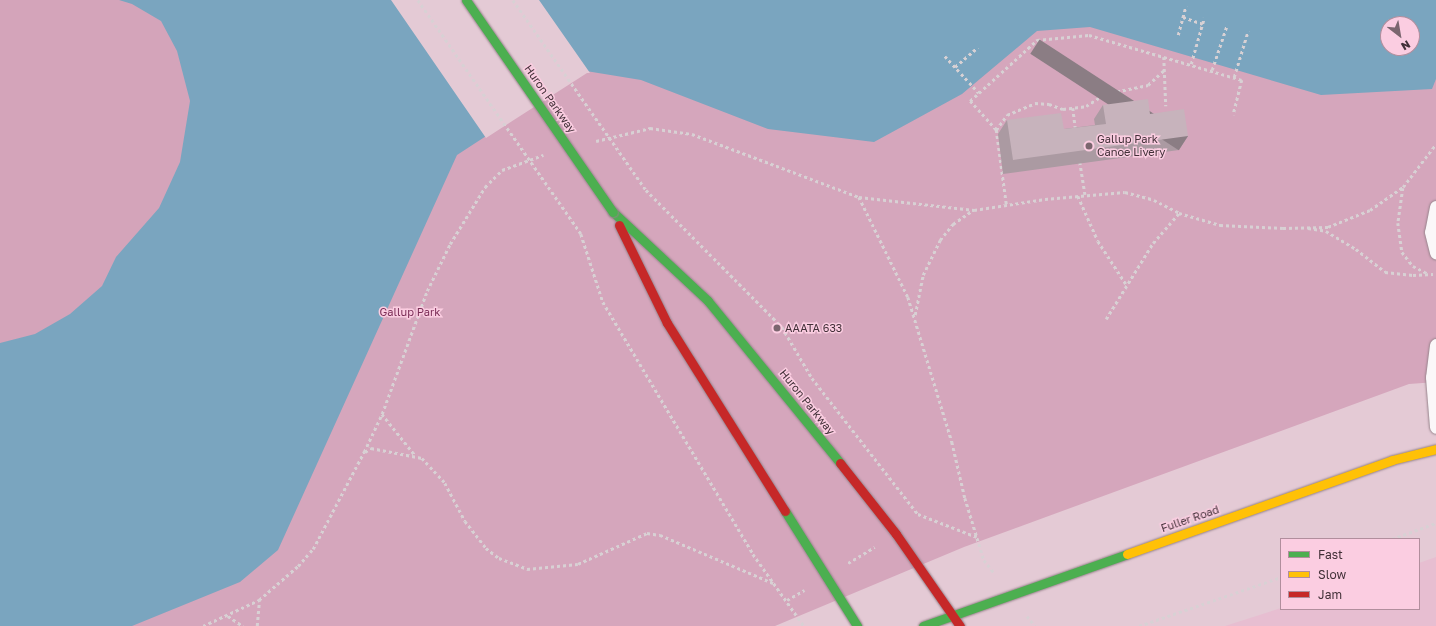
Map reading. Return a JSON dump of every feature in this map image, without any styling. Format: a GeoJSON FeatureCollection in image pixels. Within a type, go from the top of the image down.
{"type":"FeatureCollection","features":[{"type":"Feature","properties":{"kind":"main road","name":"Huron Parkway"},"geometry":{"type":"LineString","coordinates":[[466,0],[613,212],[667,322],[857,626]]}},
{"type":"Feature","properties":{"kind":"main road","name":"Huron Parkway"},"geometry":{"type":"LineString","coordinates":[[613,212],[718,313],[896,534],[960,626]]}},
{"type":"Feature","properties":{"kind":"main road","name":"Fuller Road"},"geometry":{"type":"LineString","coordinates":[[924,626],[1392,460],[1436,449]]}},
{"type":"Feature","properties":{"kind":"lane"},"geometry":{"type":"LineString","coordinates":[[1436,207],[1431,232],[1436,252]]}},
{"type":"Feature","properties":{"kind":"lane"},"geometry":{"type":"LineString","coordinates":[[1436,345],[1432,377],[1436,427]]}},
{"type":"Feature","properties":{"kind":"path"},"geometry":{"type":"LineString","coordinates":[[418,0],[581,234],[603,302],[741,534],[773,583],[804,626]]}},
{"type":"Feature","properties":{"kind":"path"},"geometry":{"type":"LineString","coordinates":[[513,0],[646,190],[782,327],[812,378],[918,514],[977,537]]}},
{"type":"Feature","properties":{"kind":"path"},"geometry":{"type":"LineString","coordinates":[[1178,35],[1186,6]]}},
{"type":"Feature","properties":{"kind":"path"},"geometry":{"type":"LineString","coordinates":[[1183,17],[1203,24]]}},
{"type":"Feature","properties":{"kind":"path"},"geometry":{"type":"LineString","coordinates":[[1191,64],[1204,18]]}},
{"type":"Feature","properties":{"kind":"path"},"geometry":{"type":"LineString","coordinates":[[1212,70],[1227,25]]}},
{"type":"Feature","properties":{"kind":"path"},"geometry":{"type":"LineString","coordinates":[[1234,77],[1248,31]]}},
{"type":"Feature","properties":{"kind":"path"},"geometry":{"type":"LineString","coordinates":[[1006,204],[996,130],[970,101],[1037,40],[1089,35],[1242,80],[1233,115]]}},
{"type":"Feature","properties":{"kind":"path"},"geometry":{"type":"LineString","coordinates":[[956,67],[978,47]]}},
{"type":"Feature","properties":{"kind":"path"},"geometry":{"type":"LineString","coordinates":[[945,56],[979,93]]}},
{"type":"Feature","properties":{"kind":"path"},"geometry":{"type":"LineString","coordinates":[[1164,56],[1163,71],[1166,106]]}},
{"type":"Feature","properties":{"kind":"path"},"geometry":{"type":"LineString","coordinates":[[996,130],[1008,115],[1025,105],[1041,103],[1063,109],[1086,106],[1105,94],[1148,85],[1163,71]]}},
{"type":"Feature","properties":{"kind":"path"},"geometry":{"type":"LineString","coordinates":[[1073,108],[1076,133]]}},
{"type":"Feature","properties":{"kind":"path"},"geometry":{"type":"LineString","coordinates":[[589,143],[650,128],[692,134],[859,197],[974,210],[1006,204],[1125,192],[1154,200],[1179,212],[1220,225],[1301,227],[1328,227],[1350,220],[1370,210],[1403,187],[1436,144]]}},
{"type":"Feature","properties":{"kind":"path"},"geometry":{"type":"LineString","coordinates":[[203,626],[228,616],[259,600],[292,572],[313,548],[364,452],[382,414],[427,291],[450,244],[485,186],[502,170],[551,153]]}},
{"type":"Feature","properties":{"kind":"path"},"geometry":{"type":"LineString","coordinates":[[1079,157],[1085,195]]}},
{"type":"Feature","properties":{"kind":"path"},"geometry":{"type":"LineString","coordinates":[[1403,187],[1398,223],[1402,252],[1413,266],[1430,274]]}},
{"type":"Feature","properties":{"kind":"path"},"geometry":{"type":"LineString","coordinates":[[1078,196],[1098,241],[1126,284]]}},
{"type":"Feature","properties":{"kind":"path"},"geometry":{"type":"LineString","coordinates":[[859,197],[898,271],[914,315],[977,537],[987,565]]}},
{"type":"Feature","properties":{"kind":"path"},"geometry":{"type":"LineString","coordinates":[[914,315],[923,275],[937,246],[953,224],[974,210]]}},
{"type":"Feature","properties":{"kind":"path"},"geometry":{"type":"LineString","coordinates":[[1106,319],[1126,284],[1153,243],[1179,212]]}},
{"type":"Feature","properties":{"kind":"path"},"geometry":{"type":"LineString","coordinates":[[1301,227],[1326,231],[1356,249],[1385,272],[1436,273]]}},
{"type":"Feature","properties":{"kind":"path"},"geometry":{"type":"LineString","coordinates":[[382,414],[416,455],[431,464],[445,483],[475,536],[499,558],[514,565],[538,569],[578,564],[647,533],[660,535],[773,583]]}},
{"type":"Feature","properties":{"kind":"path"},"geometry":{"type":"LineString","coordinates":[[364,452],[371,448],[416,455]]}},
{"type":"Feature","properties":{"kind":"path"},"geometry":{"type":"LineString","coordinates":[[1395,538],[1436,523]]}},
{"type":"Feature","properties":{"kind":"path"},"geometry":{"type":"LineString","coordinates":[[851,562],[875,547]]}},
{"type":"Feature","properties":{"kind":"path"},"geometry":{"type":"LineString","coordinates":[[1139,626],[1280,577]]}},
{"type":"Feature","properties":{"kind":"path"},"geometry":{"type":"LineString","coordinates":[[786,600],[795,595]]}},
{"type":"Feature","properties":{"kind":"path"},"geometry":{"type":"LineString","coordinates":[[257,626],[259,600]]}},
{"type":"Feature","properties":{"kind":"path"},"geometry":{"type":"LineString","coordinates":[[228,616],[244,626]]}},
{"type":"Feature","properties":{"kind":"shaded area"},"geometry":{"type":"Polygon","coordinates":[[[0,0],[119,0],[132,4],[161,21],[177,51],[190,101],[180,162],[159,208],[116,257],[102,286],[70,314],[35,334],[0,343],[0,0]]]}},
{"type":"Feature","properties":{"kind":"shaded area"},"geometry":{"type":"Polygon","coordinates":[[[1436,557],[1436,626],[1225,626],[1280,608],[1280,610],[1420,610],[1420,563],[1436,557]]]}},
{"type":"Feature","properties":{"kind":"green space","name":"Gallup Park"},"geometry":{"type":"Polygon","coordinates":[[[0,0],[1436,0],[1436,382],[1409,384],[964,547],[775,626],[0,626],[0,0]]]}},
{"type":"Feature","properties":{"kind":"water"},"geometry":{"type":"Polygon","coordinates":[[[119,0],[1436,0],[1436,79],[1432,89],[1321,95],[1090,27],[1037,31],[962,94],[874,142],[768,129],[641,80],[586,71],[457,155],[278,550],[240,582],[132,626],[0,626],[0,343],[35,334],[70,314],[102,286],[116,257],[159,208],[180,162],[190,101],[177,51],[161,21],[132,4],[119,0]]]}},
{"type":"Feature","properties":{"kind":"pier"},"geometry":{"type":"Polygon","coordinates":[[[391,0],[539,0],[590,73],[587,73],[486,138],[391,0]]]}},
{"type":"Feature","properties":{"kind":"building"},"geometry":{"type":"Polygon","coordinates":[[[1148,99],[1150,114],[1184,109],[1188,136],[1013,160],[1007,120],[1061,113],[1064,129],[1106,124],[1103,105],[1148,99]]]}},
{"type":"Feature","properties":{"kind":"traffic: fast"},"geometry":{"type":"LineString","coordinates":[[466,0],[613,212]]}},
{"type":"Feature","properties":{"kind":"traffic: fast"},"geometry":{"type":"LineString","coordinates":[[613,212],[708,301],[840,463]]}},
{"type":"Feature","properties":{"kind":"traffic: fast"},"geometry":{"type":"LineString","coordinates":[[785,511],[857,626]]}},
{"type":"Feature","properties":{"kind":"traffic: fast"},"geometry":{"type":"LineString","coordinates":[[923,626],[1127,554]]}},
{"type":"Feature","properties":{"kind":"traffic: slow"},"geometry":{"type":"LineString","coordinates":[[1127,554],[1392,460],[1436,449]]}},
{"type":"Feature","properties":{"kind":"traffic: jam"},"geometry":{"type":"LineString","coordinates":[[619,225],[667,323],[785,511]]}},
{"type":"Feature","properties":{"kind":"traffic: jam"},"geometry":{"type":"LineString","coordinates":[[840,463],[896,534],[960,626]]}},
{"type":"Feature","properties":{"kind":"place","name":"Gallup Park Canoe Livery"},"geometry":{"type":"Point","coordinates":[1089,146]}},
{"type":"Feature","properties":{"kind":"place","name":"AAATA 633"},"geometry":{"type":"Point","coordinates":[777,328]}}]}
